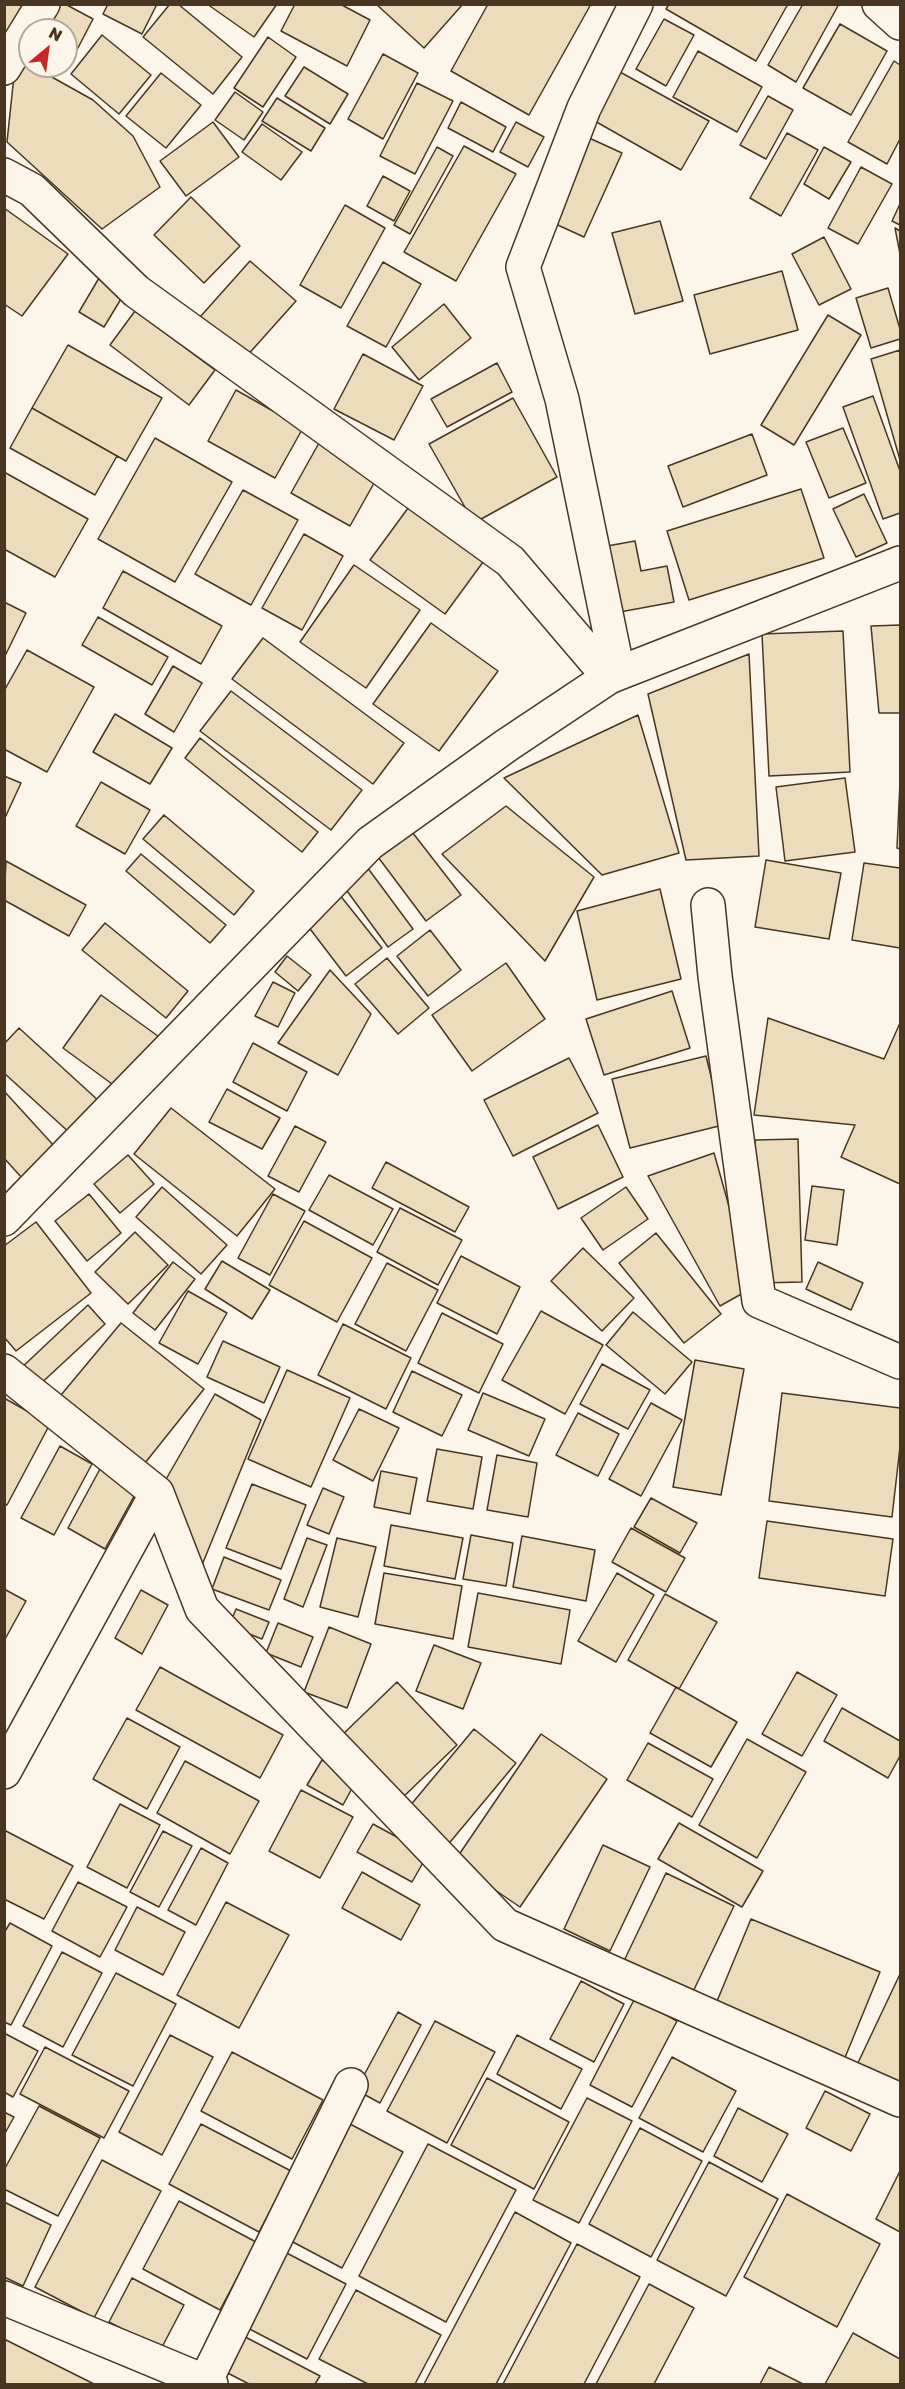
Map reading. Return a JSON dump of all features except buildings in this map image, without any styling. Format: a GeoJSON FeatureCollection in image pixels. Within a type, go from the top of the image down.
{"type":"FeatureCollection","features":[{"type":"Feature","properties":{"kind":"street"},"geometry":{"type":"LineString","coordinates":[[4,68],[43,4]]}},
{"type":"Feature","properties":{"kind":"street"},"geometry":{"type":"LineString","coordinates":[[614,675],[562,399],[522,267],[584,108],[636,4]]}},
{"type":"Feature","properties":{"kind":"street"},"geometry":{"type":"LineString","coordinates":[[879,4],[900,23]]}},
{"type":"Feature","properties":{"kind":"street"},"geometry":{"type":"LineString","coordinates":[[4,175],[32,190],[136,291],[510,561],[614,675]]}},
{"type":"Feature","properties":{"kind":"street"},"geometry":{"type":"LineString","coordinates":[[4,1219],[370,843],[507,745],[614,675],[900,563]]}},
{"type":"Feature","properties":{"kind":"street"},"geometry":{"type":"LineString","coordinates":[[708,905],[715,976],[759,1301],[900,1362]]}},
{"type":"Feature","properties":{"kind":"street"},"geometry":{"type":"LineString","coordinates":[[4,1371],[157,1493],[202,1609],[505,1925],[900,2100]]}},
{"type":"Feature","properties":{"kind":"street"},"geometry":{"type":"LineString","coordinates":[[4,1772],[157,1493]]}},
{"type":"Feature","properties":{"kind":"street"},"geometry":{"type":"LineString","coordinates":[[4,2298],[208,2383],[351,2085]]}}]}
